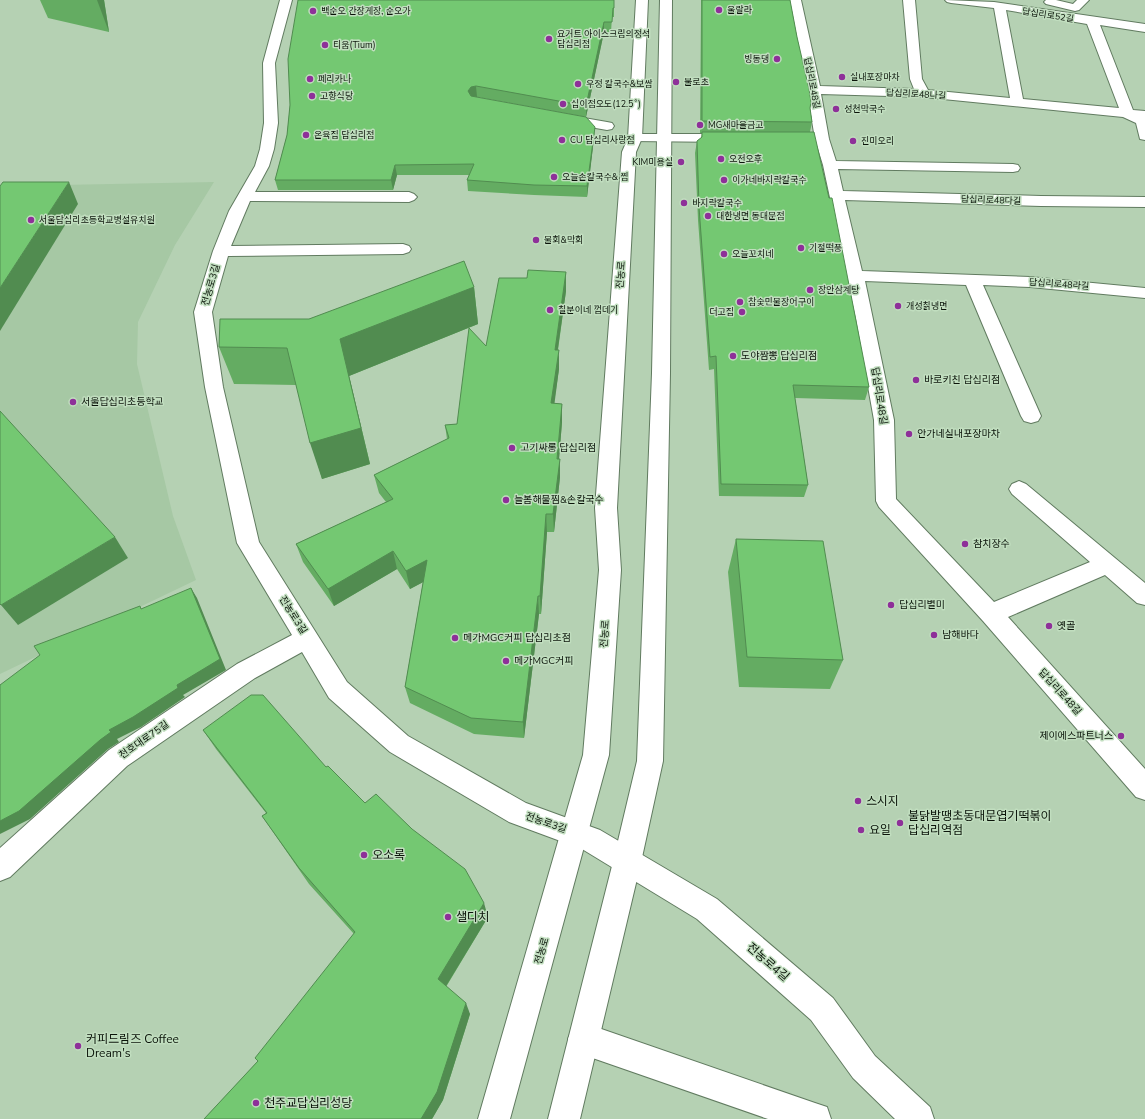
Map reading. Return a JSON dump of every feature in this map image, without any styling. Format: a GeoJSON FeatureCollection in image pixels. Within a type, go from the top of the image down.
{"type":"FeatureCollection","features":[{"type":"Feature","properties":{"kind":"street","name":"전농로3길"},"geometry":{"type":"LineString","coordinates":[[286,0],[269,63],[271,123],[267,149],[262,166],[247,196],[237,211],[221,251],[203,312],[214,387],[248,543],[338,690],[399,744],[518,813],[582,836]]}},
{"type":"Feature","properties":{"kind":"street","name":"전농로"},"geometry":{"type":"LineString","coordinates":[[494,1119],[582,836],[596,755],[610,570],[606,508],[629,152],[635,138],[642,0]]}},
{"type":"Feature","properties":{"kind":"street"},"geometry":{"type":"LineString","coordinates":[[564,1119],[627,862],[650,761],[661,365],[666,0]]}},
{"type":"Feature","properties":{"kind":"street","name":"답십리로48길"},"geometry":{"type":"LineString","coordinates":[[795,0],[814,90],[814,139],[830,165],[865,319],[884,420],[886,501],[991,614],[1145,788]]}},
{"type":"Feature","properties":{"kind":"street"},"geometry":{"type":"LineString","coordinates":[[909,0],[916,79],[923,93]]}},
{"type":"Feature","properties":{"kind":"street","name":"답십리로52길"},"geometry":{"type":"LineString","coordinates":[[950,0],[1145,28]]}},
{"type":"Feature","properties":{"kind":"street","name":"답십리로52길"},"geometry":{"type":"LineString","coordinates":[[1043,0],[1075,8],[1083,0]]}},
{"type":"Feature","properties":{"kind":"street"},"geometry":{"type":"LineString","coordinates":[[999,6],[1017,102]]}},
{"type":"Feature","properties":{"kind":"street"},"geometry":{"type":"LineString","coordinates":[[1092,21],[1128,114],[1142,121],[1145,136]]}},
{"type":"Feature","properties":{"kind":"street","name":"답십리로48나길"},"geometry":{"type":"LineString","coordinates":[[814,90],[923,93],[1145,115]]}},
{"type":"Feature","properties":{"kind":"street"},"geometry":{"type":"LineString","coordinates":[[548,115],[607,126]]}},
{"type":"Feature","properties":{"kind":"street"},"geometry":{"type":"LineString","coordinates":[[635,138],[746,139]]}},
{"type":"Feature","properties":{"kind":"street"},"geometry":{"type":"LineString","coordinates":[[830,165],[1013,168]]}},
{"type":"Feature","properties":{"kind":"street","name":"답십리로48다길"},"geometry":{"type":"LineString","coordinates":[[836,195],[1041,201],[1145,202]]}},
{"type":"Feature","properties":{"kind":"street"},"geometry":{"type":"LineString","coordinates":[[247,196],[409,197]]}},
{"type":"Feature","properties":{"kind":"street","name":"전농로3길"},"geometry":{"type":"LineString","coordinates":[[221,251],[403,249]]}},
{"type":"Feature","properties":{"kind":"street","name":"답십리로48라길"},"geometry":{"type":"LineString","coordinates":[[855,276],[972,280],[1076,286],[1140,292]]}},
{"type":"Feature","properties":{"kind":"street"},"geometry":{"type":"LineString","coordinates":[[972,280],[1031,416]]}},
{"type":"Feature","properties":{"kind":"street"},"geometry":{"type":"LineString","coordinates":[[1140,292],[1145,309]]}},
{"type":"Feature","properties":{"kind":"street"},"geometry":{"type":"LineString","coordinates":[[1019,489],[1145,596]]}},
{"type":"Feature","properties":{"kind":"street"},"geometry":{"type":"LineString","coordinates":[[991,614],[1108,564]]}},
{"type":"Feature","properties":{"kind":"street","name":"천호대로75길"},"geometry":{"type":"LineString","coordinates":[[0,867],[118,758],[246,671],[307,638]]}},
{"type":"Feature","properties":{"kind":"street","name":"전농로4길"},"geometry":{"type":"LineString","coordinates":[[582,836],[707,909],[822,1009],[864,1067],[918,1119]]}},
{"type":"Feature","properties":{"kind":"street"},"geometry":{"type":"LineString","coordinates":[[584,1039],[815,1119]]}},
{"type":"Feature","properties":{"kind":"path"},"geometry":{"type":"LineString","coordinates":[[597,34],[615,35]]}},
{"type":"Feature","properties":{"kind":"shaded area","name":"서울답십리초등학교"},"geometry":{"type":"Polygon","coordinates":[[[214,182],[175,245],[138,322],[137,364],[173,516],[196,580],[0,674],[0,193],[8,186],[214,182]]]}},
{"type":"Feature","properties":{"kind":"building"},"geometry":{"type":"Polygon","coordinates":[[[298,0],[614,0],[612,22],[604,22],[586,106],[476,86],[471,87],[468,91],[471,96],[586,117],[595,127],[587,186],[534,185],[467,180],[474,164],[395,165],[391,180],[275,180],[287,135],[290,105],[288,59],[298,0]]]}},
{"type":"Feature","properties":{"kind":"building"},"geometry":{"type":"Polygon","coordinates":[[[702,0],[790,0],[809,89],[812,122],[702,121],[702,0]]]}},
{"type":"Feature","properties":{"kind":"building"},"geometry":{"type":"Polygon","coordinates":[[[702,132],[814,132],[829,198],[832,198],[869,387],[793,385],[808,485],[721,484],[716,356],[710,357],[699,207],[697,141],[702,137],[702,132]]]}},
{"type":"Feature","properties":{"kind":"building"},"geometry":{"type":"Polygon","coordinates":[[[3,182],[69,182],[0,288],[0,186],[3,182]]]}},
{"type":"Feature","properties":{"kind":"building"},"geometry":{"type":"Polygon","coordinates":[[[464,261],[474,287],[340,339],[361,428],[310,443],[287,348],[219,347],[220,319],[309,319],[464,261]]]}},
{"type":"Feature","properties":{"kind":"building"},"geometry":{"type":"Polygon","coordinates":[[[528,270],[566,272],[555,350],[559,350],[551,403],[562,404],[557,459],[560,459],[553,514],[546,514],[540,596],[538,596],[523,722],[471,718],[405,687],[427,560],[406,571],[393,551],[328,589],[296,544],[393,499],[374,475],[449,438],[445,425],[457,424],[469,328],[486,346],[499,278],[527,278],[528,270]]]}},
{"type":"Feature","properties":{"kind":"building"},"geometry":{"type":"Polygon","coordinates":[[[0,411],[115,537],[1,605],[0,604],[0,411]]]}},
{"type":"Feature","properties":{"kind":"building"},"geometry":{"type":"Polygon","coordinates":[[[736,539],[823,541],[843,660],[747,657],[736,539]]]}},
{"type":"Feature","properties":{"kind":"building"},"geometry":{"type":"Polygon","coordinates":[[[191,588],[220,659],[177,685],[178,688],[133,717],[109,730],[111,732],[19,811],[0,821],[0,685],[40,655],[34,646],[140,606],[141,609],[191,588]]]}},
{"type":"Feature","properties":{"kind":"building"},"geometry":{"type":"Polygon","coordinates":[[[251,695],[263,695],[326,767],[328,766],[365,803],[376,794],[412,829],[465,869],[484,903],[438,979],[466,1003],[437,1092],[421,1119],[204,1119],[258,1061],[255,1058],[355,932],[299,868],[262,816],[267,813],[203,730],[251,695]]]}},
{"type":"Feature","properties":{"kind":"place","name":"울랄라"},"geometry":{"type":"Point","coordinates":[719,10]}},
{"type":"Feature","properties":{"kind":"place","name":"백순오 간장게장, 순오가"},"geometry":{"type":"Point","coordinates":[313,11]}},
{"type":"Feature","properties":{"kind":"place","name":"요거트 아이스크림의정석 답십리점"},"geometry":{"type":"Point","coordinates":[549,39]}},
{"type":"Feature","properties":{"kind":"place","name":"티움(Tium)"},"geometry":{"type":"Point","coordinates":[325,45]}},
{"type":"Feature","properties":{"kind":"place","name":"빙동댕"},"geometry":{"type":"Point","coordinates":[777,59]}},
{"type":"Feature","properties":{"kind":"place","name":"실내포장마차"},"geometry":{"type":"Point","coordinates":[842,77]}},
{"type":"Feature","properties":{"kind":"place","name":"페리카나"},"geometry":{"type":"Point","coordinates":[310,79]}},
{"type":"Feature","properties":{"kind":"place","name":"불로초"},"geometry":{"type":"Point","coordinates":[676,82]}},
{"type":"Feature","properties":{"kind":"place","name":"우정 칼국수&보쌈"},"geometry":{"type":"Point","coordinates":[578,84]}},
{"type":"Feature","properties":{"kind":"place","name":"고향식당"},"geometry":{"type":"Point","coordinates":[312,96]}},
{"type":"Feature","properties":{"kind":"place","name":"십이점오도(12.5˚)"},"geometry":{"type":"Point","coordinates":[563,104]}},
{"type":"Feature","properties":{"kind":"place","name":"성천막국수"},"geometry":{"type":"Point","coordinates":[836,109]}},
{"type":"Feature","properties":{"kind":"place","name":"MG새마을금고"},"geometry":{"type":"Point","coordinates":[700,125]}},
{"type":"Feature","properties":{"kind":"place","name":"온육집 답십리점"},"geometry":{"type":"Point","coordinates":[306,135]}},
{"type":"Feature","properties":{"kind":"place","name":"CU 답십리사랑점"},"geometry":{"type":"Point","coordinates":[562,140]}},
{"type":"Feature","properties":{"kind":"place","name":"진미오리"},"geometry":{"type":"Point","coordinates":[853,141]}},
{"type":"Feature","properties":{"kind":"place","name":"오전오후"},"geometry":{"type":"Point","coordinates":[721,159]}},
{"type":"Feature","properties":{"kind":"place","name":"KIM미용실"},"geometry":{"type":"Point","coordinates":[681,162]}},
{"type":"Feature","properties":{"kind":"place","name":"오늘손칼국수& 찜"},"geometry":{"type":"Point","coordinates":[554,177]}},
{"type":"Feature","properties":{"kind":"place","name":"이가네바지락칼국수"},"geometry":{"type":"Point","coordinates":[724,180]}},
{"type":"Feature","properties":{"kind":"place","name":"바지락칼국수"},"geometry":{"type":"Point","coordinates":[684,203]}},
{"type":"Feature","properties":{"kind":"place","name":"대한냉면 동대문점"},"geometry":{"type":"Point","coordinates":[708,216]}},
{"type":"Feature","properties":{"kind":"place","name":"서울답십리초등학교병설유치원"},"geometry":{"type":"Point","coordinates":[31,220]}},
{"type":"Feature","properties":{"kind":"place","name":"물회&막회"},"geometry":{"type":"Point","coordinates":[536,240]}},
{"type":"Feature","properties":{"kind":"place","name":"기절떡풍"},"geometry":{"type":"Point","coordinates":[801,248]}},
{"type":"Feature","properties":{"kind":"place","name":"오늘꼬치네"},"geometry":{"type":"Point","coordinates":[724,254]}},
{"type":"Feature","properties":{"kind":"place","name":"장안삼계탕"},"geometry":{"type":"Point","coordinates":[810,290]}},
{"type":"Feature","properties":{"kind":"place","name":"참숯민물장어구이"},"geometry":{"type":"Point","coordinates":[740,302]}},
{"type":"Feature","properties":{"kind":"place","name":"개성칡냉면"},"geometry":{"type":"Point","coordinates":[898,306]}},
{"type":"Feature","properties":{"kind":"place","name":"칠분이네 껍데기"},"geometry":{"type":"Point","coordinates":[550,310]}},
{"type":"Feature","properties":{"kind":"place","name":"더고집"},"geometry":{"type":"Point","coordinates":[742,312]}},
{"type":"Feature","properties":{"kind":"place","name":"도야짬뽕 답십리점"},"geometry":{"type":"Point","coordinates":[733,356]}},
{"type":"Feature","properties":{"kind":"place","name":"바로키친 답십리점"},"geometry":{"type":"Point","coordinates":[916,380]}},
{"type":"Feature","properties":{"kind":"place","name":"서울답십리초등학교"},"geometry":{"type":"Point","coordinates":[73,402]}},
{"type":"Feature","properties":{"kind":"place","name":"안가네실내포장마차"},"geometry":{"type":"Point","coordinates":[909,434]}},
{"type":"Feature","properties":{"kind":"place","name":"고기싸롱 답십리점"},"geometry":{"type":"Point","coordinates":[512,448]}},
{"type":"Feature","properties":{"kind":"place","name":"늘봄해물찜&손칼국수"},"geometry":{"type":"Point","coordinates":[506,500]}},
{"type":"Feature","properties":{"kind":"place","name":"참치장수"},"geometry":{"type":"Point","coordinates":[965,544]}},
{"type":"Feature","properties":{"kind":"place","name":"답십리별미"},"geometry":{"type":"Point","coordinates":[891,605]}},
{"type":"Feature","properties":{"kind":"place","name":"옛골"},"geometry":{"type":"Point","coordinates":[1049,626]}},
{"type":"Feature","properties":{"kind":"place","name":"남해바다"},"geometry":{"type":"Point","coordinates":[934,635]}},
{"type":"Feature","properties":{"kind":"place","name":"메가MGC커피 답십리초점"},"geometry":{"type":"Point","coordinates":[455,638]}},
{"type":"Feature","properties":{"kind":"place","name":"메가MGC커피"},"geometry":{"type":"Point","coordinates":[506,661]}},
{"type":"Feature","properties":{"kind":"place","name":"제이에스파트너스"},"geometry":{"type":"Point","coordinates":[1121,736]}},
{"type":"Feature","properties":{"kind":"place","name":"스시지"},"geometry":{"type":"Point","coordinates":[858,801]}},
{"type":"Feature","properties":{"kind":"place","name":"불닭발땡초동대문엽기떡볶이 답십리역점"},"geometry":{"type":"Point","coordinates":[900,823]}},
{"type":"Feature","properties":{"kind":"place","name":"요일"},"geometry":{"type":"Point","coordinates":[861,830]}},
{"type":"Feature","properties":{"kind":"place","name":"오소록"},"geometry":{"type":"Point","coordinates":[364,855]}},
{"type":"Feature","properties":{"kind":"place","name":"샐디치"},"geometry":{"type":"Point","coordinates":[448,917]}},
{"type":"Feature","properties":{"kind":"place","name":"커피드림즈 Coffee Dream's"},"geometry":{"type":"Point","coordinates":[78,1046]}},
{"type":"Feature","properties":{"kind":"place","name":"천주교답십리성당"},"geometry":{"type":"Point","coordinates":[256,1103]}}]}
